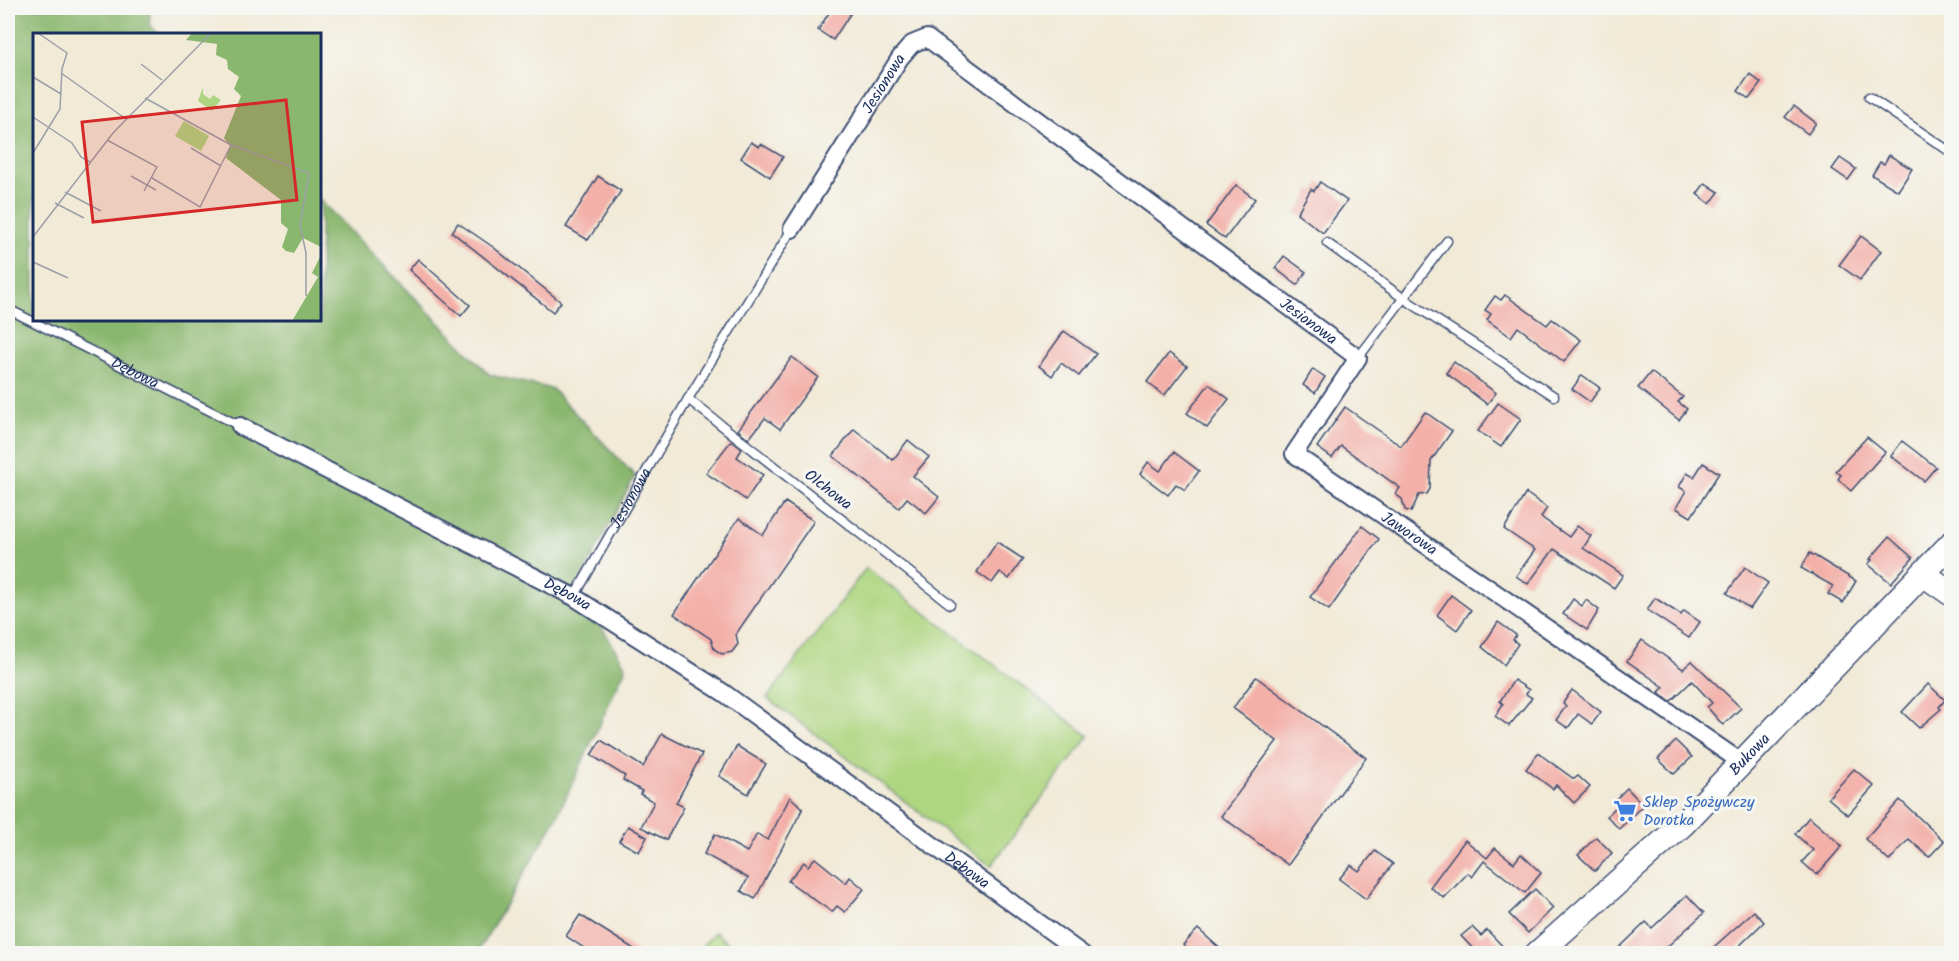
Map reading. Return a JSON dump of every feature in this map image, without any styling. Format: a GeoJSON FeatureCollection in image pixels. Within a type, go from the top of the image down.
{"type":"FeatureCollection","features":[{"type":"Feature","properties":{"kind":"street","name":"Jesionowa"},"geometry":{"type":"LineString","coordinates":[[792,229],[900,58],[912,44],[927,38],[1358,358]]}},
{"type":"Feature","properties":{"kind":"street","name":"Jaworowa"},"geometry":{"type":"LineString","coordinates":[[1358,358],[1294,454],[1741,762]]}},
{"type":"Feature","properties":{"kind":"street","name":"Dębowa"},"geometry":{"type":"LineString","coordinates":[[240,426],[574,597],[733,700],[1082,954]]}},
{"type":"Feature","properties":{"kind":"street","name":"Bukowa"},"geometry":{"type":"LineString","coordinates":[[1545,951],[1683,824],[1952,543]]}},
{"type":"Feature","properties":{"kind":"street"},"geometry":{"type":"LineString","coordinates":[[1923,574],[1952,594]]}},
{"type":"Feature","properties":{"kind":"lane"},"geometry":{"type":"LineString","coordinates":[[1869,97],[1952,153]]}},
{"type":"Feature","properties":{"kind":"lane","name":"Jesionowa"},"geometry":{"type":"LineString","coordinates":[[574,597],[688,399],[792,229]]}},
{"type":"Feature","properties":{"kind":"lane","name":"Jaworowa"},"geometry":{"type":"LineString","coordinates":[[1358,358],[1447,241]]}},
{"type":"Feature","properties":{"kind":"lane"},"geometry":{"type":"LineString","coordinates":[[1327,243],[1403,298],[1554,396]]}},
{"type":"Feature","properties":{"kind":"lane","name":"Dębowa"},"geometry":{"type":"LineString","coordinates":[[8,309],[240,426]]}},
{"type":"Feature","properties":{"kind":"lane","name":"Olchowa"},"geometry":{"type":"LineString","coordinates":[[688,399],[950,604]]}},
{"type":"Feature","properties":{"kind":"green space"},"geometry":{"type":"Polygon","coordinates":[[[8,8],[151,8],[149,24],[158,33],[33,33],[33,321],[321,321],[321,201],[490,375],[552,389],[635,476],[577,586],[626,667],[556,819],[477,953],[8,953],[8,8]]]}},
{"type":"Feature","properties":{"kind":"green space"},"geometry":{"type":"Polygon","coordinates":[[[866,568],[1089,736],[991,866],[767,698],[866,568]]]}},
{"type":"Feature","properties":{"kind":"green space"},"geometry":{"type":"Polygon","coordinates":[[[715,932],[739,953],[696,953],[715,932]]]}},
{"type":"Feature","properties":{"kind":"building"},"geometry":{"type":"Polygon","coordinates":[[[832,8],[854,8],[833,40],[818,30],[832,8]]]}},
{"type":"Feature","properties":{"kind":"building"},"geometry":{"type":"Polygon","coordinates":[[[1750,74],[1761,83],[1749,99],[1738,91],[1750,74]]]}},
{"type":"Feature","properties":{"kind":"building"},"geometry":{"type":"Polygon","coordinates":[[[1794,106],[1816,123],[1808,134],[1785,117],[1794,106]]]}},
{"type":"Feature","properties":{"kind":"building"},"geometry":{"type":"Polygon","coordinates":[[[751,142],[759,147],[761,144],[783,157],[770,177],[741,158],[751,142]]]}},
{"type":"Feature","properties":{"kind":"building"},"geometry":{"type":"Polygon","coordinates":[[[1889,155],[1912,169],[1898,191],[1872,175],[1880,162],[1884,164],[1889,155]]]}},
{"type":"Feature","properties":{"kind":"building"},"geometry":{"type":"Polygon","coordinates":[[[1840,158],[1856,169],[1848,180],[1832,169],[1840,158]]]}},
{"type":"Feature","properties":{"kind":"building"},"geometry":{"type":"Polygon","coordinates":[[[598,176],[621,191],[588,240],[566,227],[598,176]]]}},
{"type":"Feature","properties":{"kind":"building"},"geometry":{"type":"Polygon","coordinates":[[[1320,182],[1347,201],[1323,233],[1297,213],[1311,189],[1314,191],[1320,182]]]}},
{"type":"Feature","properties":{"kind":"building"},"geometry":{"type":"Polygon","coordinates":[[[1705,183],[1719,192],[1710,204],[1697,194],[1705,183]]]}},
{"type":"Feature","properties":{"kind":"building"},"geometry":{"type":"Polygon","coordinates":[[[1236,185],[1255,199],[1225,239],[1206,225],[1236,185]]]}},
{"type":"Feature","properties":{"kind":"building"},"geometry":{"type":"Polygon","coordinates":[[[458,223],[493,247],[561,302],[553,312],[452,232],[458,223]]]}},
{"type":"Feature","properties":{"kind":"building"},"geometry":{"type":"Polygon","coordinates":[[[1861,236],[1881,251],[1860,280],[1839,265],[1861,236]]]}},
{"type":"Feature","properties":{"kind":"building"},"geometry":{"type":"Polygon","coordinates":[[[1284,256],[1306,272],[1297,285],[1275,268],[1284,256]]]}},
{"type":"Feature","properties":{"kind":"building"},"geometry":{"type":"Polygon","coordinates":[[[418,259],[470,305],[461,316],[409,270],[418,259]]]}},
{"type":"Feature","properties":{"kind":"building"},"geometry":{"type":"Polygon","coordinates":[[[1505,295],[1547,325],[1552,319],[1581,340],[1564,362],[1518,327],[1511,337],[1487,320],[1491,314],[1485,310],[1495,296],[1501,300],[1505,295]]]}},
{"type":"Feature","properties":{"kind":"building"},"geometry":{"type":"Polygon","coordinates":[[[1064,331],[1096,354],[1079,376],[1061,363],[1052,376],[1039,366],[1064,331]]]}},
{"type":"Feature","properties":{"kind":"building"},"geometry":{"type":"Polygon","coordinates":[[[1169,353],[1187,366],[1164,396],[1147,382],[1169,353]]]}},
{"type":"Feature","properties":{"kind":"building"},"geometry":{"type":"Polygon","coordinates":[[[792,357],[818,377],[780,429],[765,418],[749,439],[738,430],[792,357]]]}},
{"type":"Feature","properties":{"kind":"building"},"geometry":{"type":"Polygon","coordinates":[[[1454,362],[1496,393],[1487,404],[1446,373],[1454,362]]]}},
{"type":"Feature","properties":{"kind":"building"},"geometry":{"type":"Polygon","coordinates":[[[1313,369],[1325,377],[1315,393],[1303,385],[1313,369]]]}},
{"type":"Feature","properties":{"kind":"building"},"geometry":{"type":"Polygon","coordinates":[[[1651,372],[1683,397],[1678,402],[1687,409],[1679,420],[1638,388],[1651,372]]]}},
{"type":"Feature","properties":{"kind":"building"},"geometry":{"type":"Polygon","coordinates":[[[1582,375],[1600,388],[1590,402],[1572,389],[1582,375]]]}},
{"type":"Feature","properties":{"kind":"building"},"geometry":{"type":"Polygon","coordinates":[[[1209,384],[1229,399],[1207,428],[1187,413],[1209,384]]]}},
{"type":"Feature","properties":{"kind":"building"},"geometry":{"type":"Polygon","coordinates":[[[1498,403],[1521,419],[1501,447],[1478,431],[1498,403]]]}},
{"type":"Feature","properties":{"kind":"building"},"geometry":{"type":"Polygon","coordinates":[[[1345,407],[1401,446],[1425,412],[1452,431],[1431,461],[1430,489],[1427,494],[1419,495],[1411,512],[1405,510],[1402,499],[1395,494],[1400,488],[1341,446],[1332,458],[1317,447],[1345,407]]]}},
{"type":"Feature","properties":{"kind":"building"},"geometry":{"type":"Polygon","coordinates":[[[854,429],[893,460],[908,440],[929,457],[913,476],[939,497],[926,513],[907,498],[899,508],[833,456],[854,429]]]}},
{"type":"Feature","properties":{"kind":"building"},"geometry":{"type":"Polygon","coordinates":[[[1867,437],[1885,452],[1851,491],[1838,479],[1841,475],[1836,471],[1867,437]]]}},
{"type":"Feature","properties":{"kind":"building"},"geometry":{"type":"Polygon","coordinates":[[[731,441],[742,449],[737,457],[763,475],[746,500],[706,473],[731,441]]]}},
{"type":"Feature","properties":{"kind":"building"},"geometry":{"type":"Polygon","coordinates":[[[1902,441],[1936,467],[1924,481],[1891,456],[1902,441]]]}},
{"type":"Feature","properties":{"kind":"building"},"geometry":{"type":"Polygon","coordinates":[[[1174,452],[1199,471],[1185,490],[1176,484],[1168,495],[1140,474],[1148,462],[1160,471],[1174,452]]]}},
{"type":"Feature","properties":{"kind":"building"},"geometry":{"type":"Polygon","coordinates":[[[1703,463],[1719,473],[1691,517],[1676,508],[1686,491],[1679,487],[1687,473],[1694,477],[1703,463]]]}},
{"type":"Feature","properties":{"kind":"building"},"geometry":{"type":"Polygon","coordinates":[[[1526,493],[1547,508],[1541,517],[1569,537],[1577,526],[1591,536],[1583,548],[1623,575],[1614,588],[1554,549],[1528,584],[1516,576],[1535,550],[1504,529],[1526,493]]]}},
{"type":"Feature","properties":{"kind":"building"},"geometry":{"type":"Polygon","coordinates":[[[785,502],[814,521],[736,634],[738,644],[732,652],[722,654],[714,649],[711,639],[674,614],[739,518],[763,535],[785,502]]]}},
{"type":"Feature","properties":{"kind":"building"},"geometry":{"type":"Polygon","coordinates":[[[1362,526],[1379,539],[1329,610],[1310,597],[1362,526]]]}},
{"type":"Feature","properties":{"kind":"building"},"geometry":{"type":"Polygon","coordinates":[[[1889,537],[1913,558],[1891,583],[1868,564],[1889,537]]]}},
{"type":"Feature","properties":{"kind":"building"},"geometry":{"type":"Polygon","coordinates":[[[997,542],[1023,559],[1009,579],[1000,572],[992,583],[977,572],[997,542]]]}},
{"type":"Feature","properties":{"kind":"building"},"geometry":{"type":"Polygon","coordinates":[[[1810,553],[1856,581],[1843,603],[1828,594],[1833,586],[1801,568],[1810,553]]]}},
{"type":"Feature","properties":{"kind":"building"},"geometry":{"type":"Polygon","coordinates":[[[1745,567],[1768,583],[1750,609],[1727,593],[1745,567]]]}},
{"type":"Feature","properties":{"kind":"building"},"geometry":{"type":"Polygon","coordinates":[[[1451,595],[1471,610],[1457,630],[1437,615],[1451,595]]]}},
{"type":"Feature","properties":{"kind":"building"},"geometry":{"type":"Polygon","coordinates":[[[1655,598],[1681,615],[1684,611],[1700,622],[1689,638],[1647,610],[1655,598]]]}},
{"type":"Feature","properties":{"kind":"building"},"geometry":{"type":"Polygon","coordinates":[[[1573,599],[1582,606],[1586,600],[1599,610],[1587,630],[1563,614],[1573,599]]]}},
{"type":"Feature","properties":{"kind":"building"},"geometry":{"type":"Polygon","coordinates":[[[1498,622],[1516,635],[1513,640],[1518,644],[1504,665],[1482,647],[1498,622]]]}},
{"type":"Feature","properties":{"kind":"building"},"geometry":{"type":"Polygon","coordinates":[[[1642,640],[1683,669],[1692,661],[1741,708],[1723,725],[1707,707],[1712,703],[1692,681],[1671,701],[1662,695],[1659,692],[1664,687],[1627,661],[1642,640]]]}},
{"type":"Feature","properties":{"kind":"building"},"geometry":{"type":"Polygon","coordinates":[[[1256,677],[1366,758],[1288,865],[1221,816],[1277,741],[1233,708],[1256,677]]]}},
{"type":"Feature","properties":{"kind":"building"},"geometry":{"type":"Polygon","coordinates":[[[1514,680],[1529,690],[1526,694],[1532,698],[1509,726],[1495,716],[1503,704],[1500,701],[1514,680]]]}},
{"type":"Feature","properties":{"kind":"building"},"geometry":{"type":"Polygon","coordinates":[[[1928,684],[1945,700],[1939,707],[1941,709],[1919,728],[1902,712],[1928,684]]]}},
{"type":"Feature","properties":{"kind":"building"},"geometry":{"type":"Polygon","coordinates":[[[1572,690],[1601,712],[1592,724],[1578,714],[1568,728],[1556,720],[1566,706],[1563,703],[1572,690]]]}},
{"type":"Feature","properties":{"kind":"building"},"geometry":{"type":"Polygon","coordinates":[[[662,734],[702,754],[676,803],[684,807],[666,840],[641,827],[654,802],[640,794],[642,791],[623,780],[625,776],[591,755],[601,740],[643,767],[662,734]]]}},
{"type":"Feature","properties":{"kind":"building"},"geometry":{"type":"Polygon","coordinates":[[[1676,741],[1692,757],[1674,774],[1658,759],[1676,741]]]}},
{"type":"Feature","properties":{"kind":"building"},"geometry":{"type":"Polygon","coordinates":[[[737,746],[766,764],[748,794],[719,776],[737,746]]]}},
{"type":"Feature","properties":{"kind":"building"},"geometry":{"type":"Polygon","coordinates":[[[1538,753],[1574,779],[1578,776],[1590,787],[1574,803],[1556,785],[1553,789],[1526,769],[1538,753]]]}},
{"type":"Feature","properties":{"kind":"building"},"geometry":{"type":"Polygon","coordinates":[[[1854,769],[1874,786],[1848,815],[1828,798],[1854,769]]]}},
{"type":"Feature","properties":{"kind":"building","name":"Sklep Spożywczy Dorotka"},"geometry":{"type":"Polygon","coordinates":[[[1627,788],[1643,805],[1619,829],[1607,816],[1619,804],[1615,800],[1627,788]]]}},
{"type":"Feature","properties":{"kind":"building"},"geometry":{"type":"Polygon","coordinates":[[[790,797],[803,808],[755,899],[741,891],[748,878],[704,854],[715,834],[747,852],[757,834],[768,840],[790,797]]]}},
{"type":"Feature","properties":{"kind":"building"},"geometry":{"type":"Polygon","coordinates":[[[1900,800],[1944,841],[1929,857],[1909,839],[1889,861],[1865,839],[1900,800]]]}},
{"type":"Feature","properties":{"kind":"building"},"geometry":{"type":"Polygon","coordinates":[[[1809,817],[1842,846],[1817,875],[1802,862],[1813,850],[1795,834],[1809,817]]]}},
{"type":"Feature","properties":{"kind":"building"},"geometry":{"type":"Polygon","coordinates":[[[628,826],[647,837],[639,852],[619,841],[628,826]]]}},
{"type":"Feature","properties":{"kind":"building"},"geometry":{"type":"Polygon","coordinates":[[[1596,837],[1612,853],[1595,871],[1578,855],[1596,837]]]}},
{"type":"Feature","properties":{"kind":"building"},"geometry":{"type":"Polygon","coordinates":[[[1465,840],[1487,858],[1495,848],[1514,863],[1521,854],[1541,873],[1525,893],[1484,861],[1472,877],[1468,873],[1444,898],[1430,887],[1465,840]]]}},
{"type":"Feature","properties":{"kind":"building"},"geometry":{"type":"Polygon","coordinates":[[[1375,851],[1393,864],[1366,899],[1339,879],[1351,865],[1359,871],[1375,851]]]}},
{"type":"Feature","properties":{"kind":"building"},"geometry":{"type":"Polygon","coordinates":[[[815,858],[846,883],[850,877],[864,889],[845,912],[837,906],[832,912],[788,881],[804,862],[808,866],[815,858]]]}},
{"type":"Feature","properties":{"kind":"building"},"geometry":{"type":"Polygon","coordinates":[[[1535,889],[1553,908],[1528,933],[1509,914],[1535,889]]]}},
{"type":"Feature","properties":{"kind":"building"},"geometry":{"type":"Polygon","coordinates":[[[1687,895],[1704,913],[1659,954],[1613,954],[1646,922],[1652,928],[1687,895]]]}},
{"type":"Feature","properties":{"kind":"building"},"geometry":{"type":"Polygon","coordinates":[[[1754,911],[1764,922],[1731,954],[1706,954],[1754,911]]]}},
{"type":"Feature","properties":{"kind":"building"},"geometry":{"type":"Polygon","coordinates":[[[580,915],[642,954],[593,954],[566,936],[580,915]]]}},
{"type":"Feature","properties":{"kind":"building"},"geometry":{"type":"Polygon","coordinates":[[[1472,927],[1481,936],[1487,930],[1510,954],[1478,954],[1461,936],[1472,927]]]}},
{"type":"Feature","properties":{"kind":"building"},"geometry":{"type":"Polygon","coordinates":[[[1198,929],[1226,954],[1192,954],[1183,945],[1198,929]]]}},
{"type":"Feature","properties":{"kind":"place","name":"Sklep Spożywczy Dorotka"},"geometry":{"type":"Point","coordinates":[1625,811]}}]}
